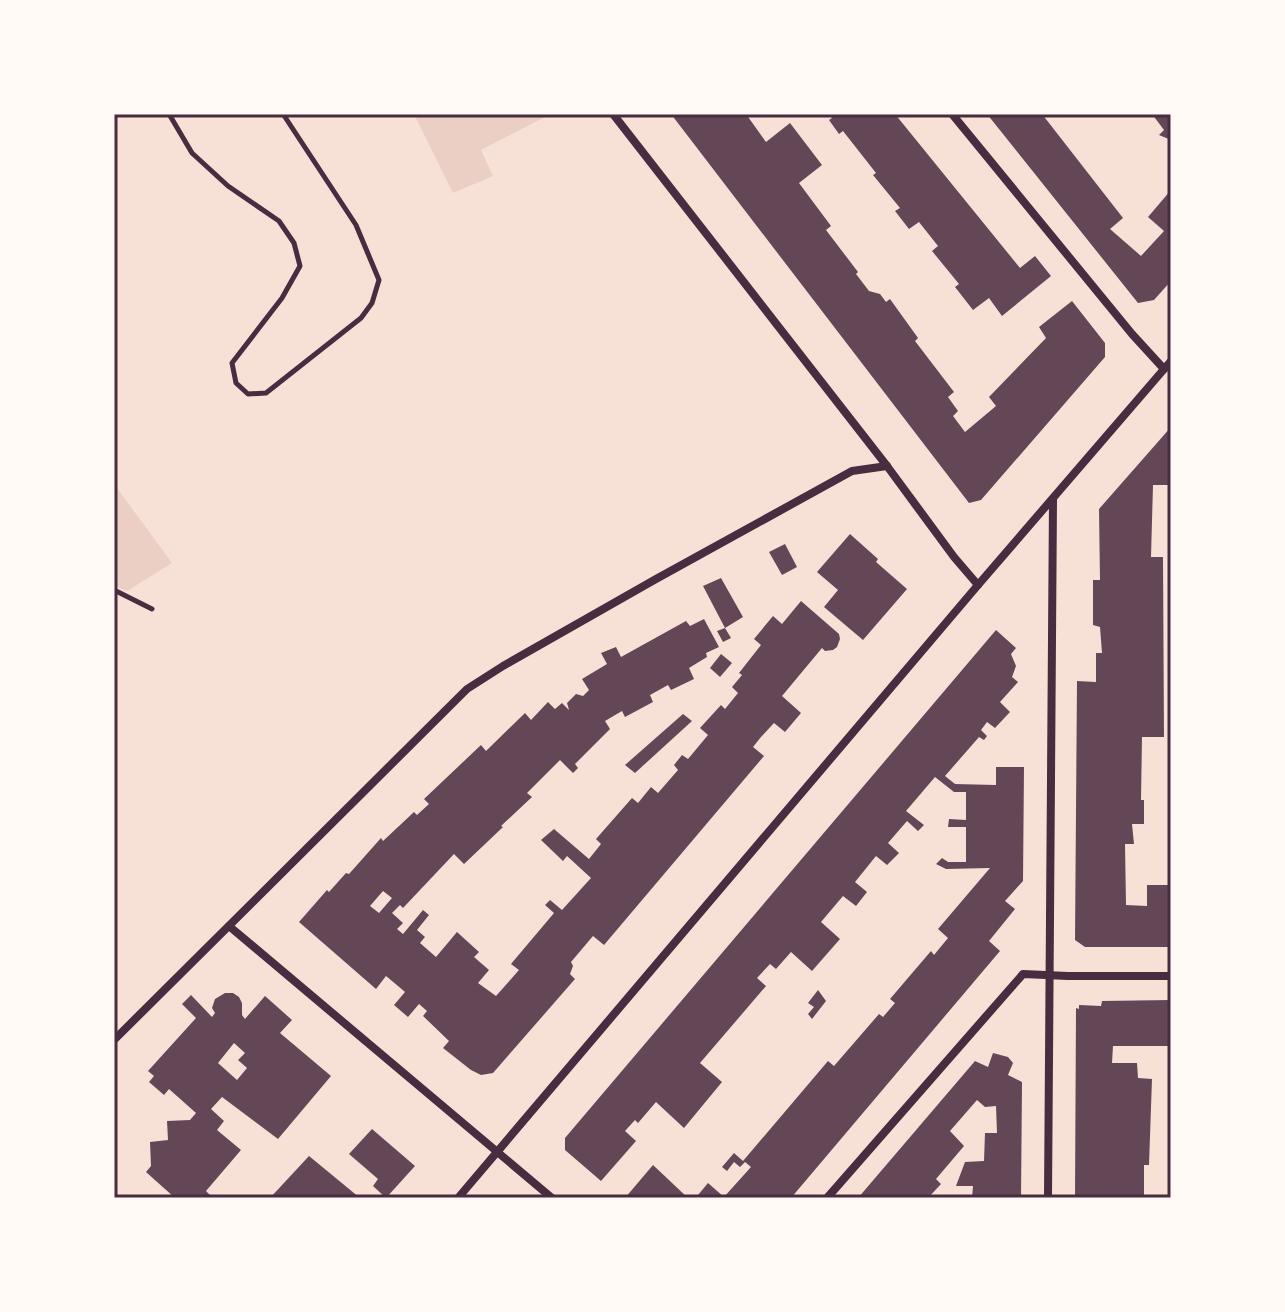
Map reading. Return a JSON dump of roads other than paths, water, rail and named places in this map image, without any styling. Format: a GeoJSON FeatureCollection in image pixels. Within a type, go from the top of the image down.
{"type":"FeatureCollection","features":[{"type":"Feature","properties":{"kind":"street"},"geometry":{"type":"LineString","coordinates":[[613,114],[978,585]]}},
{"type":"Feature","properties":{"kind":"street"},"geometry":{"type":"LineString","coordinates":[[952,114],[1164,369]]}},
{"type":"Feature","properties":{"kind":"street"},"geometry":{"type":"LineString","coordinates":[[458,1198],[1171,361]]}},
{"type":"Feature","properties":{"kind":"street"},"geometry":{"type":"LineString","coordinates":[[114,1040],[467,689],[656,579],[852,471],[887,466]]}},
{"type":"Feature","properties":{"kind":"street"},"geometry":{"type":"LineString","coordinates":[[1048,1198],[1053,497]]}},
{"type":"Feature","properties":{"kind":"street"},"geometry":{"type":"LineString","coordinates":[[229,926],[552,1198]]}},
{"type":"Feature","properties":{"kind":"street"},"geometry":{"type":"LineString","coordinates":[[827,1198],[1023,974],[1171,976]]}}]}
